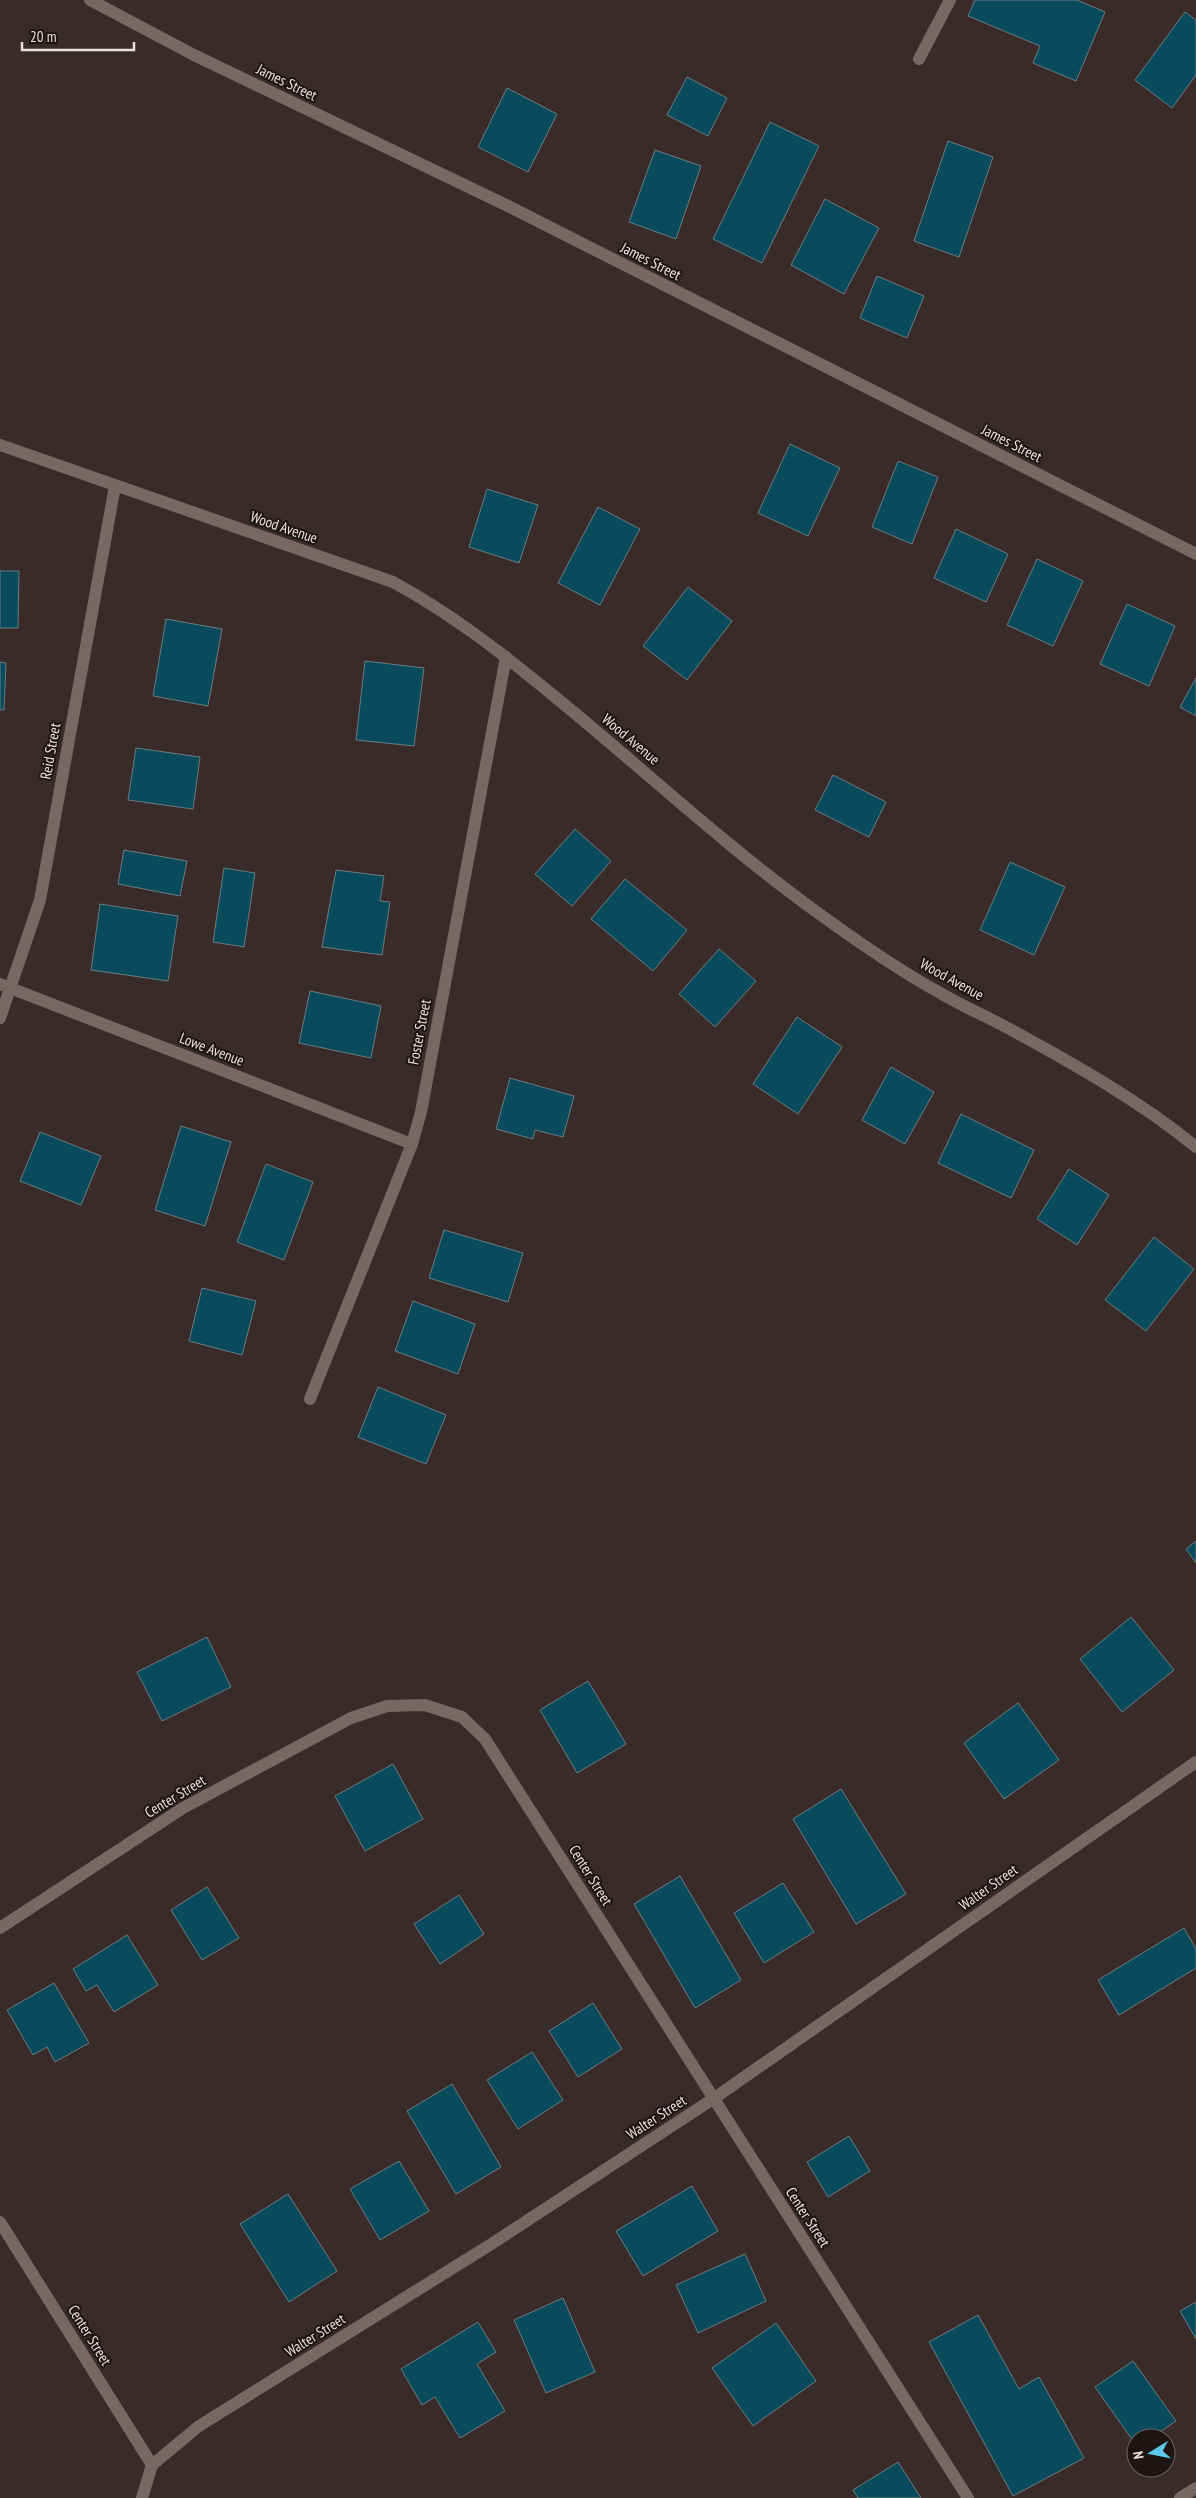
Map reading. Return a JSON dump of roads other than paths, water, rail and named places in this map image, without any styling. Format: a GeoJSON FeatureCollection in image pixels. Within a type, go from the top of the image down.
{"type":"FeatureCollection","features":[{"type":"Feature","properties":{"kind":"street","name":"James Street"},"geometry":{"type":"LineString","coordinates":[[90,0],[194,55],[514,210],[1196,554]]}},
{"type":"Feature","properties":{"kind":"street"},"geometry":{"type":"LineString","coordinates":[[919,60],[950,0]]}},
{"type":"Feature","properties":{"kind":"street","name":"Wood Avenue"},"geometry":{"type":"LineString","coordinates":[[0,445],[393,582],[434,604],[506,657],[601,734],[737,851],[814,910],[868,948],[941,994],[1016,1032],[1113,1087],[1162,1119],[1196,1147]]}},
{"type":"Feature","properties":{"kind":"street","name":"Reid Street"},"geometry":{"type":"LineString","coordinates":[[0,1018],[6,986],[40,900],[115,486]]}},
{"type":"Feature","properties":{"kind":"street","name":"Foster Street"},"geometry":{"type":"LineString","coordinates":[[310,1398],[412,1144],[423,1103],[506,657]]}},
{"type":"Feature","properties":{"kind":"street","name":"Lowe Avenue"},"geometry":{"type":"LineString","coordinates":[[6,986],[412,1144]]}},
{"type":"Feature","properties":{"kind":"street","name":"Center Street"},"geometry":{"type":"LineString","coordinates":[[0,1928],[182,1808],[351,1718],[387,1706],[426,1705],[462,1716],[485,1739],[968,2498]]}},
{"type":"Feature","properties":{"kind":"street","name":"Walter Street"},"geometry":{"type":"LineString","coordinates":[[152,2465],[198,2426],[493,2243],[713,2099],[1196,1762]]}},
{"type":"Feature","properties":{"kind":"street","name":"Center Street"},"geometry":{"type":"LineString","coordinates":[[0,2222],[152,2465]]}},
{"type":"Feature","properties":{"kind":"street"},"geometry":{"type":"LineString","coordinates":[[142,2498],[152,2465]]}},
{"type":"Feature","properties":{"kind":"street"},"geometry":{"type":"LineString","coordinates":[[1180,2498],[1196,2488]]}}]}
